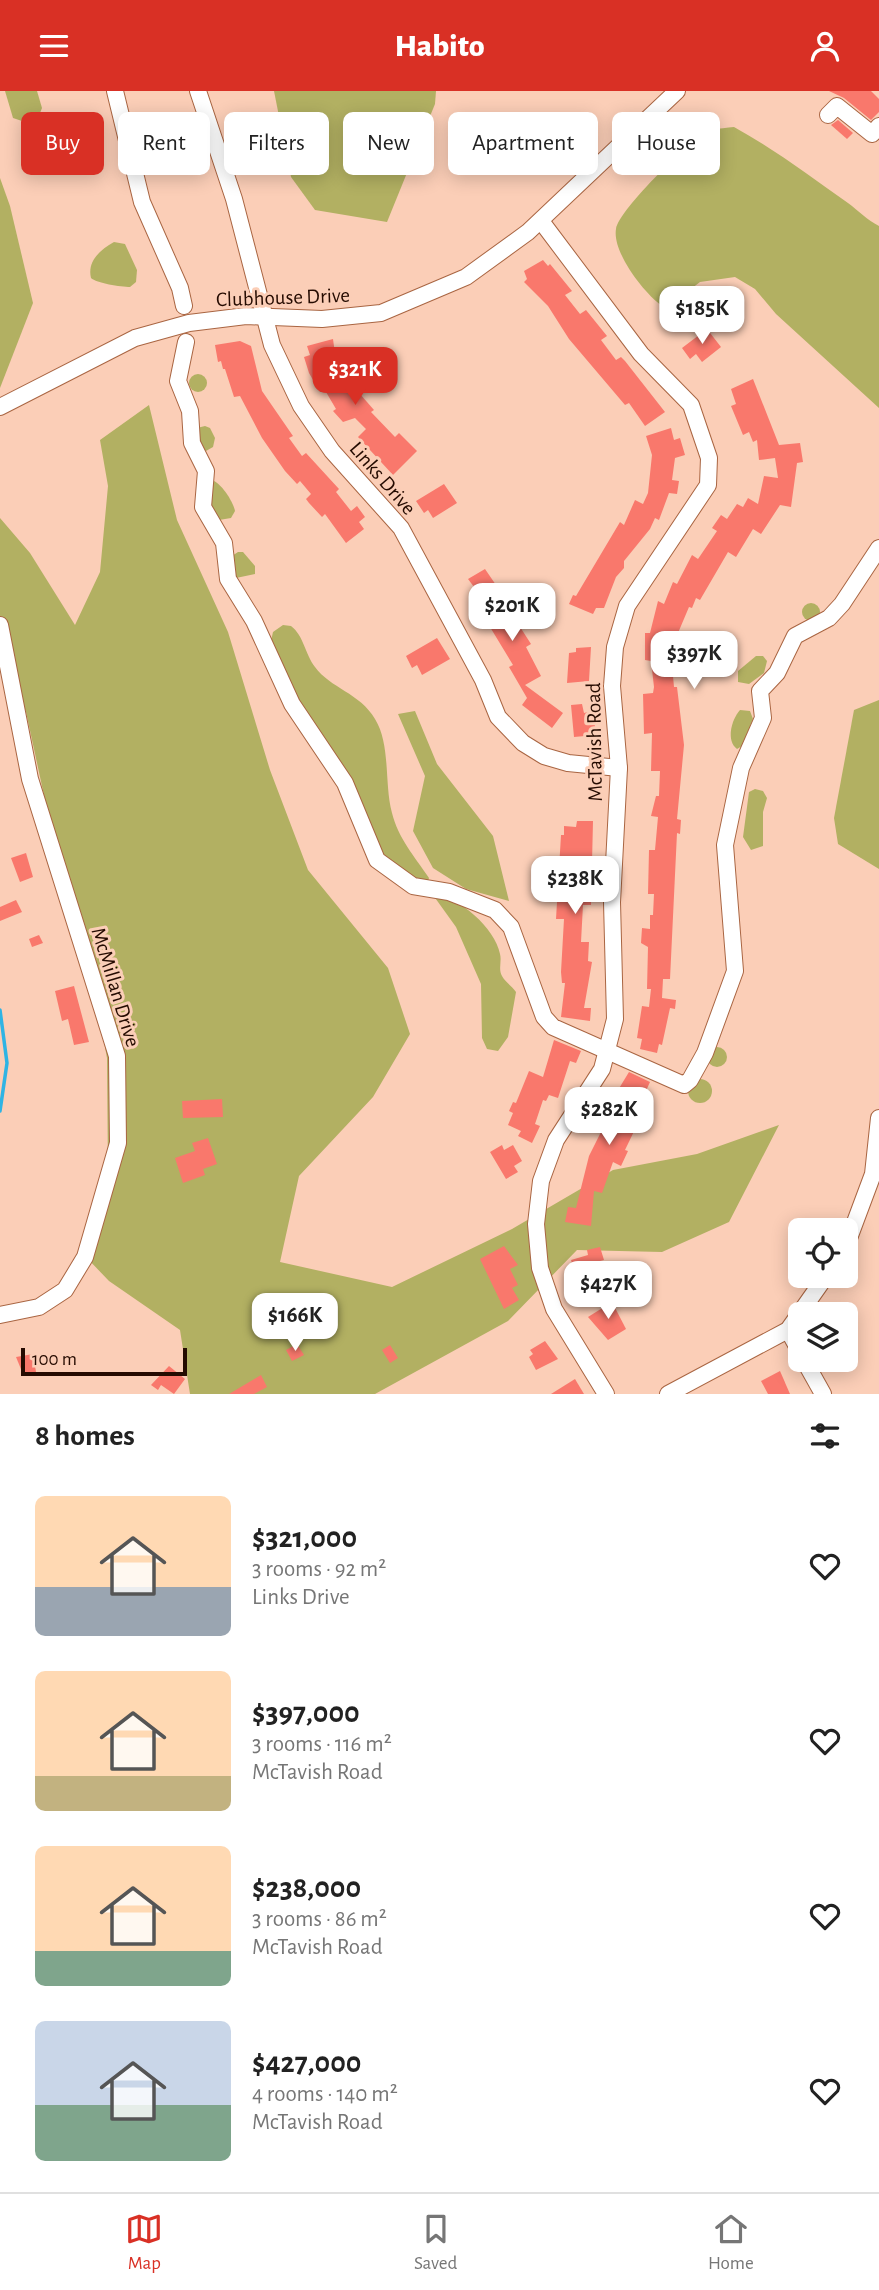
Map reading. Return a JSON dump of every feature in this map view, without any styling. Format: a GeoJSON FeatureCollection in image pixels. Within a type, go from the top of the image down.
{"type":"FeatureCollection","features":[{"type":"Feature","properties":{"kind":"street"},"geometry":{"type":"LineString","coordinates":[[115,91],[142,202],[180,288],[184,306]]}},
{"type":"Feature","properties":{"kind":"street","name":"Links Drive"},"geometry":{"type":"LineString","coordinates":[[198,91],[234,199],[272,345],[301,406],[332,451],[401,529],[483,680],[498,717],[523,743],[544,756],[568,763],[619,768]]}},
{"type":"Feature","properties":{"kind":"street","name":"Clubhouse Drive"},"geometry":{"type":"LineString","coordinates":[[0,407],[85,361],[135,338],[189,323],[246,316],[321,319],[381,313],[466,277],[541,221],[677,91]]}},
{"type":"Feature","properties":{"kind":"street"},"geometry":{"type":"LineString","coordinates":[[828,115],[836,106],[872,134],[879,126]]}},
{"type":"Feature","properties":{"kind":"street","name":"McTavish Road"},"geometry":{"type":"LineString","coordinates":[[541,221],[641,354],[691,405],[709,458],[708,485],[627,606],[615,647],[612,686],[619,768],[612,902],[615,1019],[602,1069],[556,1140],[541,1181],[536,1224],[540,1268],[554,1309],[606,1394]]}},
{"type":"Feature","properties":{"kind":"street"},"geometry":{"type":"LineString","coordinates":[[187,342],[186,352],[178,370],[178,381],[190,411],[192,443],[206,471],[204,507],[224,543],[228,579],[254,621],[292,704],[345,783],[377,860],[413,886],[449,892],[489,907],[505,917],[546,1020],[565,1034],[607,1049],[684,1085],[690,1080],[705,1053],[735,971],[725,845],[741,768],[763,718],[760,691],[777,673],[796,636],[838,610],[879,548]]}},
{"type":"Feature","properties":{"kind":"street","name":"McMillan Drive"},"geometry":{"type":"LineString","coordinates":[[0,625],[30,779],[117,1056],[118,1143],[85,1257],[65,1290],[39,1307],[0,1315]]}},
{"type":"Feature","properties":{"kind":"street"},"geometry":{"type":"LineString","coordinates":[[857,1218],[876,1172],[879,1118]]}},
{"type":"Feature","properties":{"kind":"street"},"geometry":{"type":"LineString","coordinates":[[668,1394],[788,1330]]}},
{"type":"Feature","properties":{"kind":"street"},"geometry":{"type":"LineString","coordinates":[[811,1372],[823,1394]]}},
{"type":"Feature","properties":{"kind":"shaded area"},"geometry":{"type":"Polygon","coordinates":[[[5,91],[37,91],[42,108],[40,112],[21,112],[21,121],[13,118],[5,91]]]}},
{"type":"Feature","properties":{"kind":"shaded area"},"geometry":{"type":"Polygon","coordinates":[[[274,91],[436,91],[432,112],[343,112],[343,175],[406,175],[387,222],[315,210],[291,175],[329,175],[329,112],[278,112],[274,91]]]}},
{"type":"Feature","properties":{"kind":"shaded area"},"geometry":{"type":"Polygon","coordinates":[[[734,127],[792,163],[879,226],[879,408],[776,314],[755,289],[735,277],[700,282],[674,302],[661,305],[638,282],[624,260],[616,238],[620,219],[657,175],[720,175],[720,129],[734,127]]]}},
{"type":"Feature","properties":{"kind":"shaded area"},"geometry":{"type":"Polygon","coordinates":[[[0,178],[10,206],[33,303],[0,388],[0,178]]]}},
{"type":"Feature","properties":{"kind":"shaded area"},"geometry":{"type":"Polygon","coordinates":[[[114,242],[125,244],[137,270],[136,282],[130,287],[103,283],[91,278],[93,261],[114,242]]]}},
{"type":"Feature","properties":{"kind":"shaded area"},"geometry":{"type":"Polygon","coordinates":[[[198,374],[204,377],[207,383],[204,389],[198,392],[192,389],[189,383],[192,377],[198,374]]]}},
{"type":"Feature","properties":{"kind":"shaded area"},"geometry":{"type":"Polygon","coordinates":[[[149,405],[177,520],[228,632],[270,770],[308,870],[388,968],[410,1034],[373,1097],[299,1176],[280,1262],[392,1287],[512,1229],[613,1170],[697,1154],[779,1125],[729,1222],[662,1252],[577,1250],[508,1321],[375,1394],[190,1394],[180,1330],[109,1281],[86,1257],[108,1172],[107,1058],[91,971],[56,851],[26,712],[0,645],[0,518],[30,553],[75,625],[100,572],[108,486],[100,440],[149,405]]]}},
{"type":"Feature","properties":{"kind":"shaded area"},"geometry":{"type":"Polygon","coordinates":[[[197,428],[210,428],[215,438],[213,447],[206,451],[199,446],[197,428]]]}},
{"type":"Feature","properties":{"kind":"shaded area"},"geometry":{"type":"Polygon","coordinates":[[[212,480],[223,488],[232,502],[235,511],[231,518],[219,520],[211,510],[212,480]]]}},
{"type":"Feature","properties":{"kind":"shaded area"},"geometry":{"type":"Polygon","coordinates":[[[243,552],[255,566],[255,574],[236,578],[232,556],[243,552]]]}},
{"type":"Feature","properties":{"kind":"shaded area"},"geometry":{"type":"Polygon","coordinates":[[[811,603],[817,606],[820,612],[817,618],[811,621],[805,618],[802,612],[805,606],[811,603]]]}},
{"type":"Feature","properties":{"kind":"shaded area"},"geometry":{"type":"Polygon","coordinates":[[[283,625],[291,626],[295,630],[321,674],[361,703],[375,719],[383,741],[395,822],[398,831],[429,878],[427,884],[387,865],[303,714],[271,641],[273,632],[283,625]]]}},
{"type":"Feature","properties":{"kind":"shaded area"},"geometry":{"type":"Polygon","coordinates":[[[756,656],[763,656],[767,661],[764,673],[749,684],[738,682],[738,671],[756,656]]]}},
{"type":"Feature","properties":{"kind":"shaded area"},"geometry":{"type":"Polygon","coordinates":[[[879,700],[879,869],[838,844],[834,818],[854,710],[879,700]]]}},
{"type":"Feature","properties":{"kind":"shaded area"},"geometry":{"type":"Polygon","coordinates":[[[740,710],[750,711],[753,719],[742,746],[737,749],[732,741],[731,730],[740,710]]]}},
{"type":"Feature","properties":{"kind":"shaded area"},"geometry":{"type":"Polygon","coordinates":[[[415,711],[437,764],[493,836],[509,901],[466,889],[433,868],[413,831],[425,776],[398,714],[415,711]]]}},
{"type":"Feature","properties":{"kind":"shaded area"},"geometry":{"type":"Polygon","coordinates":[[[755,789],[763,791],[767,798],[763,812],[763,846],[751,850],[743,837],[749,792],[755,789]]]}},
{"type":"Feature","properties":{"kind":"shaded area"},"geometry":{"type":"Polygon","coordinates":[[[433,895],[464,907],[483,924],[497,944],[501,973],[516,992],[508,1037],[498,1051],[487,1049],[482,1038],[481,984],[456,927],[433,895]]]}},
{"type":"Feature","properties":{"kind":"shaded area"},"geometry":{"type":"Polygon","coordinates":[[[717,1047],[724,1050],[727,1057],[724,1064],[717,1067],[710,1064],[707,1057],[710,1050],[717,1047]]]}},
{"type":"Feature","properties":{"kind":"shaded area"},"geometry":{"type":"Polygon","coordinates":[[[700,1079],[708,1083],[712,1091],[708,1099],[700,1103],[692,1099],[688,1091],[692,1083],[700,1079]]]}},
{"type":"Feature","properties":{"kind":"building"},"geometry":{"type":"Polygon","coordinates":[[[829,91],[871,91],[879,99],[879,112],[871,120],[844,98],[829,91]]]}},
{"type":"Feature","properties":{"kind":"building"},"geometry":{"type":"Polygon","coordinates":[[[838,120],[853,133],[847,139],[831,125],[838,120]]]}},
{"type":"Feature","properties":{"kind":"building"},"geometry":{"type":"Polygon","coordinates":[[[543,260],[548,266],[550,264],[572,291],[565,295],[580,314],[586,310],[607,336],[601,340],[616,360],[621,357],[625,361],[665,412],[645,426],[629,403],[625,405],[569,339],[548,306],[524,282],[527,279],[524,271],[543,260]]]}},
{"type":"Feature","properties":{"kind":"building"},"geometry":{"type":"Polygon","coordinates":[[[707,329],[721,347],[702,362],[696,354],[690,359],[682,348],[707,329]]]}},
{"type":"Feature","properties":{"kind":"building"},"geometry":{"type":"Polygon","coordinates":[[[333,339],[337,368],[346,363],[351,375],[346,378],[374,410],[371,412],[395,437],[399,433],[417,451],[393,475],[358,437],[366,429],[355,418],[343,422],[333,411],[336,409],[326,392],[320,392],[309,373],[304,357],[310,355],[307,346],[333,339]]]}},
{"type":"Feature","properties":{"kind":"building"},"geometry":{"type":"Polygon","coordinates":[[[240,341],[251,346],[262,391],[293,436],[289,438],[302,456],[306,453],[339,489],[336,492],[351,511],[357,506],[365,517],[359,522],[364,529],[346,543],[325,514],[322,517],[306,499],[311,494],[300,481],[297,484],[285,471],[262,438],[240,396],[234,397],[225,369],[221,361],[218,362],[215,345],[240,341]]]}},
{"type":"Feature","properties":{"kind":"building"},"geometry":{"type":"Polygon","coordinates":[[[753,379],[779,445],[800,443],[803,462],[797,463],[791,507],[780,505],[761,534],[753,529],[736,557],[728,552],[700,600],[696,598],[692,608],[689,607],[678,633],[675,653],[670,652],[667,677],[673,676],[674,687],[677,687],[684,745],[677,819],[681,820],[680,834],[677,833],[670,979],[663,979],[662,998],[676,1000],[675,1009],[670,1008],[662,1045],[659,1044],[657,1053],[640,1049],[642,1039],[637,1038],[642,1006],[649,1007],[651,989],[647,989],[648,947],[641,943],[642,928],[650,929],[650,915],[653,915],[654,894],[648,894],[649,850],[655,850],[658,817],[651,816],[656,796],[659,796],[660,771],[651,771],[652,733],[644,734],[643,694],[653,693],[654,687],[651,661],[645,660],[645,633],[650,633],[658,601],[664,604],[673,582],[677,584],[692,555],[698,559],[717,531],[712,528],[721,515],[727,519],[737,504],[743,507],[748,498],[758,504],[764,476],[778,478],[775,458],[759,460],[757,440],[753,442],[749,432],[743,435],[731,406],[736,404],[731,389],[753,379]]]}},
{"type":"Feature","properties":{"kind":"building"},"geometry":{"type":"Polygon","coordinates":[[[671,428],[674,440],[680,438],[685,455],[675,458],[672,480],[679,481],[677,494],[669,493],[659,520],[655,518],[650,529],[624,561],[624,568],[616,577],[604,608],[596,608],[593,614],[569,604],[620,522],[624,525],[635,500],[643,504],[648,493],[652,455],[646,436],[671,428]]]}},
{"type":"Feature","properties":{"kind":"building"},"geometry":{"type":"Polygon","coordinates":[[[444,484],[457,503],[433,518],[428,510],[424,513],[416,501],[444,484]]]}},
{"type":"Feature","properties":{"kind":"building"},"geometry":{"type":"Polygon","coordinates":[[[485,569],[509,604],[512,602],[518,613],[513,616],[531,644],[526,647],[541,676],[525,685],[563,713],[552,728],[522,705],[527,698],[509,667],[513,665],[470,594],[474,587],[468,579],[485,569]]]}},
{"type":"Feature","properties":{"kind":"building"},"geometry":{"type":"Polygon","coordinates":[[[437,638],[450,659],[422,675],[417,665],[412,668],[406,656],[437,638]]]}},
{"type":"Feature","properties":{"kind":"building"},"geometry":{"type":"Polygon","coordinates":[[[591,647],[589,681],[567,683],[569,653],[576,652],[576,648],[591,647]]]}},
{"type":"Feature","properties":{"kind":"building"},"geometry":{"type":"Polygon","coordinates":[[[582,704],[584,713],[588,712],[594,719],[596,735],[574,737],[571,705],[582,704]]]}},
{"type":"Feature","properties":{"kind":"building"},"geometry":{"type":"Polygon","coordinates":[[[577,821],[593,821],[591,905],[583,905],[581,942],[589,942],[588,961],[592,962],[584,1008],[591,1008],[590,1021],[561,1017],[565,983],[562,983],[561,972],[564,919],[556,919],[561,835],[564,835],[564,826],[576,827],[577,821]]]}},
{"type":"Feature","properties":{"kind":"building"},"geometry":{"type":"Polygon","coordinates":[[[26,853],[33,877],[20,882],[11,858],[26,853]]]}},
{"type":"Feature","properties":{"kind":"building"},"geometry":{"type":"Polygon","coordinates":[[[16,900],[22,912],[0,921],[0,907],[16,900]]]}},
{"type":"Feature","properties":{"kind":"building"},"geometry":{"type":"Polygon","coordinates":[[[39,935],[43,943],[32,947],[29,939],[39,935]]]}},
{"type":"Feature","properties":{"kind":"building"},"geometry":{"type":"Polygon","coordinates":[[[74,986],[89,1042],[74,1045],[68,1019],[62,1021],[55,991],[74,986]]]}},
{"type":"Feature","properties":{"kind":"building"},"geometry":{"type":"Polygon","coordinates":[[[554,1040],[581,1051],[576,1063],[570,1061],[558,1098],[549,1095],[546,1101],[543,1100],[535,1124],[540,1126],[532,1143],[518,1136],[521,1131],[508,1125],[513,1113],[509,1111],[513,1102],[516,1103],[529,1071],[543,1077],[554,1040]]]}},
{"type":"Feature","properties":{"kind":"building"},"geometry":{"type":"Polygon","coordinates":[[[629,1072],[650,1082],[637,1111],[635,1119],[639,1121],[625,1150],[628,1151],[621,1166],[613,1162],[602,1193],[594,1191],[591,1226],[565,1222],[568,1207],[576,1208],[589,1156],[604,1126],[602,1125],[607,1113],[612,1115],[621,1097],[615,1095],[629,1072]]]}},
{"type":"Feature","properties":{"kind":"building"},"geometry":{"type":"Polygon","coordinates":[[[222,1099],[223,1117],[183,1118],[182,1101],[222,1099]]]}},
{"type":"Feature","properties":{"kind":"building"},"geometry":{"type":"Polygon","coordinates":[[[208,1138],[217,1164],[203,1169],[205,1175],[183,1183],[175,1158],[195,1151],[192,1143],[208,1138]]]}},
{"type":"Feature","properties":{"kind":"building"},"geometry":{"type":"Polygon","coordinates":[[[502,1145],[504,1150],[513,1145],[522,1161],[514,1166],[518,1172],[506,1179],[490,1152],[502,1145]]]}},
{"type":"Feature","properties":{"kind":"building"},"geometry":{"type":"Polygon","coordinates":[[[504,1246],[518,1265],[510,1269],[518,1285],[512,1288],[519,1300],[504,1309],[480,1259],[504,1246]]]}},
{"type":"Feature","properties":{"kind":"building"},"geometry":{"type":"Polygon","coordinates":[[[600,1247],[604,1260],[592,1263],[594,1270],[575,1273],[571,1260],[588,1255],[587,1250],[600,1247]]]}},
{"type":"Feature","properties":{"kind":"building"},"geometry":{"type":"Polygon","coordinates":[[[612,1302],[626,1329],[608,1340],[588,1317],[612,1302]]]}},
{"type":"Feature","properties":{"kind":"building"},"geometry":{"type":"Polygon","coordinates":[[[545,1341],[558,1359],[536,1370],[529,1357],[533,1354],[530,1350],[545,1341]]]}},
{"type":"Feature","properties":{"kind":"building"},"geometry":{"type":"Polygon","coordinates":[[[297,1344],[304,1355],[292,1361],[286,1350],[297,1344]]]}},
{"type":"Feature","properties":{"kind":"building"},"geometry":{"type":"Polygon","coordinates":[[[390,1345],[398,1358],[390,1363],[382,1350],[390,1345]]]}},
{"type":"Feature","properties":{"kind":"building"},"geometry":{"type":"Polygon","coordinates":[[[33,1354],[36,1372],[23,1374],[16,1357],[33,1354]]]}},
{"type":"Feature","properties":{"kind":"building"},"geometry":{"type":"Polygon","coordinates":[[[169,1366],[185,1379],[174,1394],[161,1385],[158,1390],[151,1385],[169,1366]]]}},
{"type":"Feature","properties":{"kind":"building"},"geometry":{"type":"Polygon","coordinates":[[[780,1371],[790,1394],[768,1394],[761,1381],[780,1371]]]}},
{"type":"Feature","properties":{"kind":"building"},"geometry":{"type":"Polygon","coordinates":[[[261,1375],[267,1387],[254,1394],[229,1394],[261,1375]]]}},
{"type":"Feature","properties":{"kind":"building"},"geometry":{"type":"Polygon","coordinates":[[[575,1379],[584,1394],[551,1394],[575,1379]]]}},
{"type":"Feature","properties":{"kind":"waterway"},"geometry":{"type":"LineString","coordinates":[[0,1010],[7,1063],[0,1111]]}}]}
